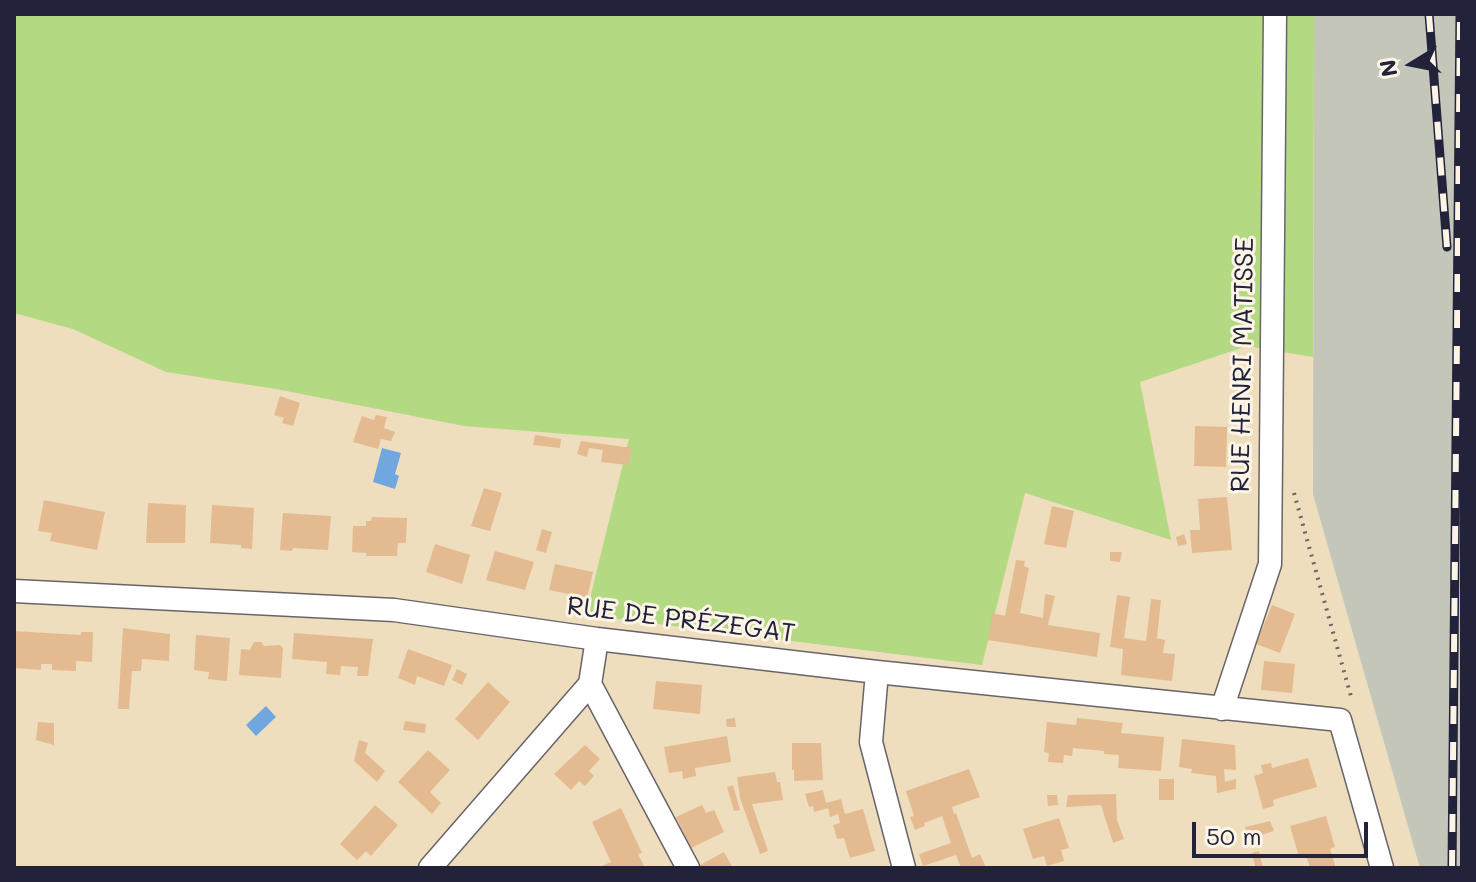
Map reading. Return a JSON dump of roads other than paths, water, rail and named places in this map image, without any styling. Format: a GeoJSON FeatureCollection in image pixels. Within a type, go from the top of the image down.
{"type":"FeatureCollection","features":[{"type":"Feature","properties":{"kind":"street","name":"RUE HENRI MATISSE"},"geometry":{"type":"LineString","coordinates":[[1222,709],[1270,564],[1275,14]]}},
{"type":"Feature","properties":{"kind":"street","name":"RUE DE PRÉZEGAT"},"geometry":{"type":"LineString","coordinates":[[14,591],[394,610],[597,639],[877,672],[1222,709],[1347,714],[1382,868]]}},
{"type":"Feature","properties":{"kind":"street"},"geometry":{"type":"LineString","coordinates":[[430,868],[590,684],[597,639]]}},
{"type":"Feature","properties":{"kind":"street"},"geometry":{"type":"LineString","coordinates":[[877,672],[871,742],[904,868]]}},
{"type":"Feature","properties":{"kind":"street"},"geometry":{"type":"LineString","coordinates":[[590,684],[688,868]]}},
{"type":"Feature","properties":{"kind":"water"},"geometry":{"type":"Polygon","coordinates":[[[382,448],[401,453],[395,474],[399,476],[395,489],[373,482],[382,448]]]}},
{"type":"Feature","properties":{"kind":"water"},"geometry":{"type":"Polygon","coordinates":[[[266,706],[276,717],[256,736],[246,725],[266,706]]]}},
{"type":"Feature","properties":{"kind":"railway"},"geometry":{"type":"LineString","coordinates":[[1429,14],[1447,247]]}},
{"type":"Feature","properties":{"kind":"railway"},"geometry":{"type":"LineString","coordinates":[[1452,868],[1460,14]]}}]}
